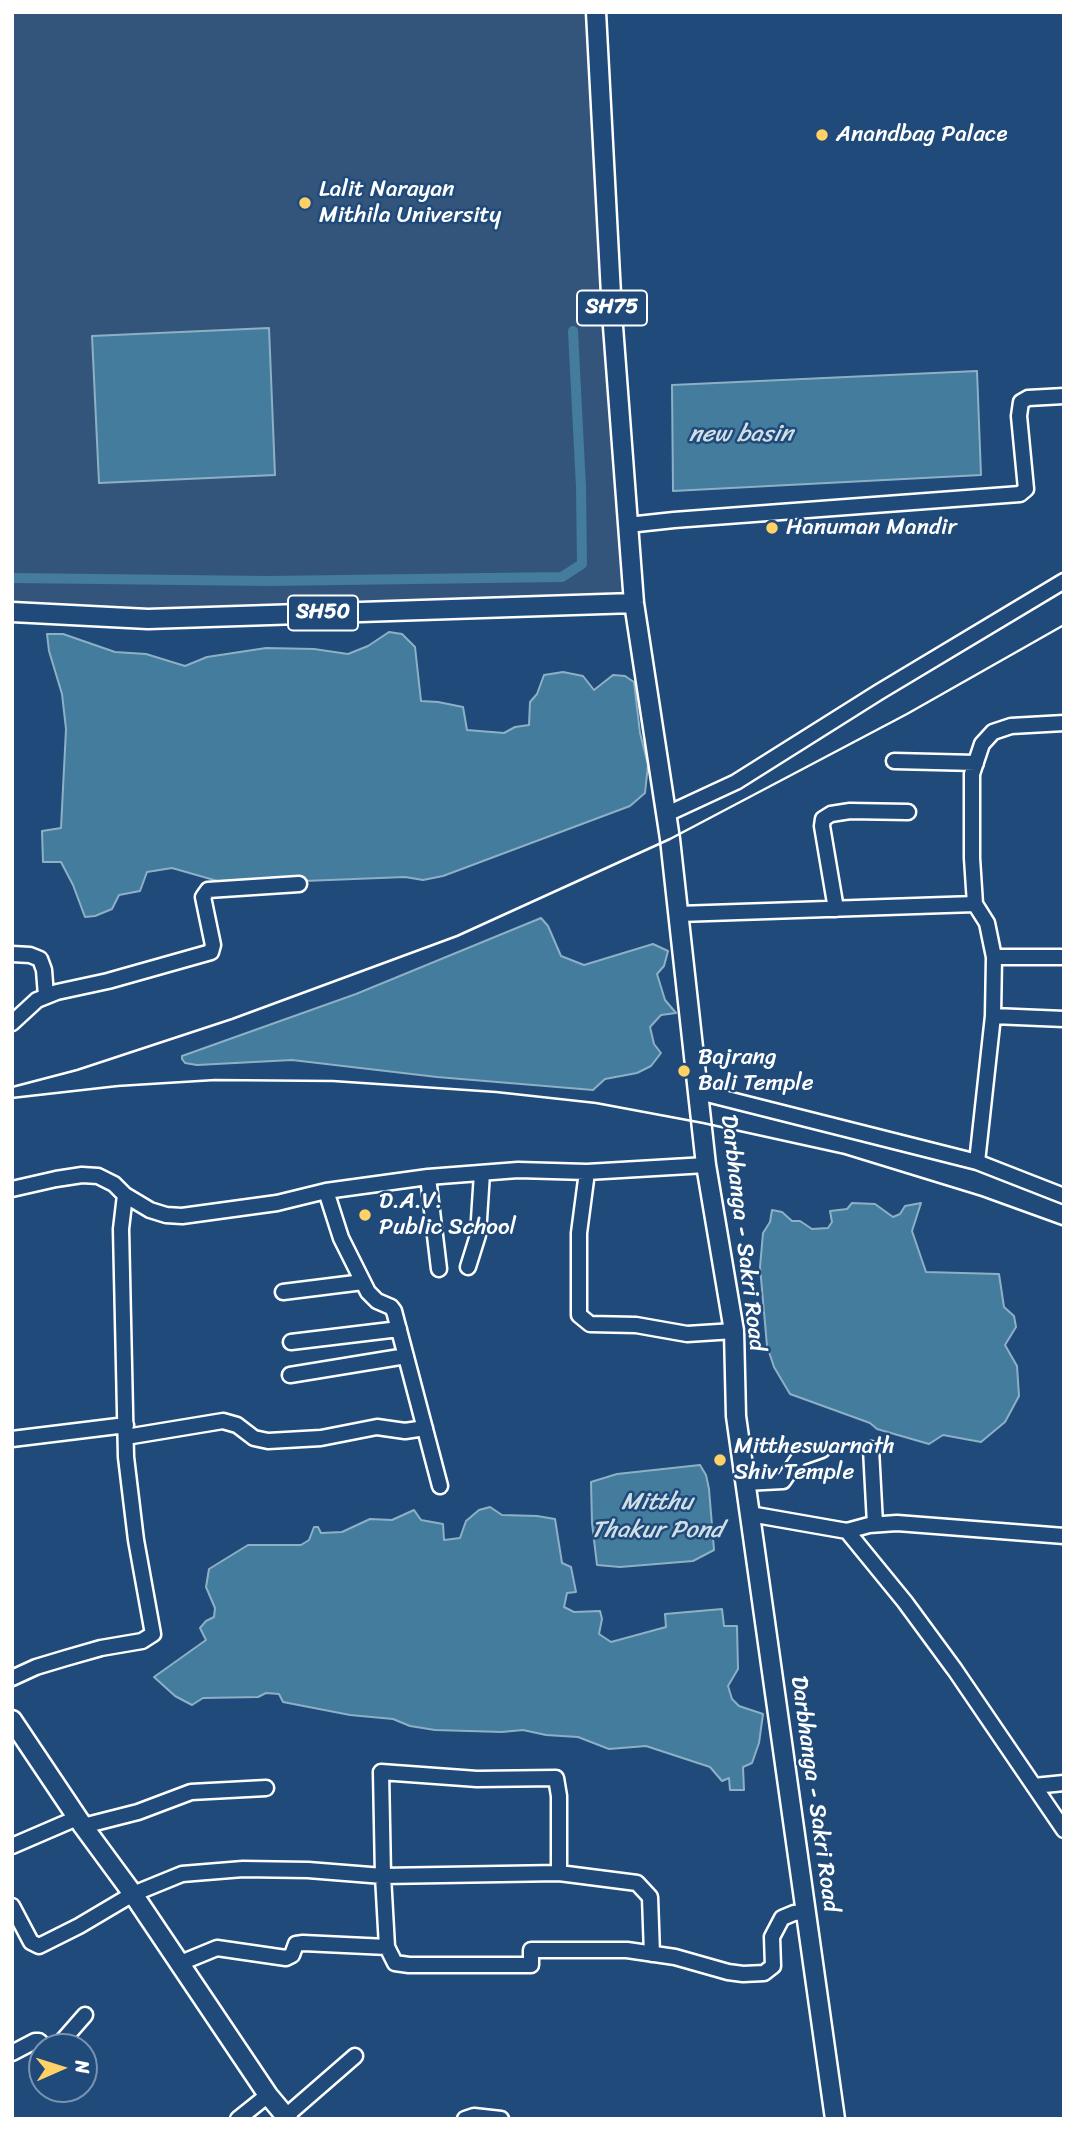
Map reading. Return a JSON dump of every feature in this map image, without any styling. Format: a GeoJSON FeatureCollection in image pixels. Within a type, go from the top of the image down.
{"type":"FeatureCollection","features":[{"type":"Feature","properties":{"kind":"main road","name":"SH75"},"geometry":{"type":"LineString","coordinates":[[596,12],[612,313],[634,603]]}},
{"type":"Feature","properties":{"kind":"main road","name":"SH50"},"geometry":{"type":"LineString","coordinates":[[12,612],[148,619],[634,603]]}},
{"type":"Feature","properties":{"kind":"main road","name":"Darbhanga - Sakri Road"},"geometry":{"type":"LineString","coordinates":[[634,603],[680,914],[706,1165],[734,1331],[736,1416],[835,2119]]}},
{"type":"Feature","properties":{"kind":"main road"},"geometry":{"type":"LineString","coordinates":[[12,1720],[268,2095],[287,2117]]}},
{"type":"Feature","properties":{"kind":"street"},"geometry":{"type":"LineString","coordinates":[[628,526],[674,520],[1020,494],[1026,489],[1019,416],[1021,402],[1035,397],[1064,396]]}},
{"type":"Feature","properties":{"kind":"street"},"geometry":{"type":"LineString","coordinates":[[667,814],[736,782],[1064,581]]}},
{"type":"Feature","properties":{"kind":"street"},"geometry":{"type":"LineString","coordinates":[[978,1162],[993,1016],[994,957],[987,923],[975,904],[972,774],[987,737],[998,729],[1064,723]]}},
{"type":"Feature","properties":{"kind":"street"},"geometry":{"type":"LineString","coordinates":[[894,761],[976,764]]}},
{"type":"Feature","properties":{"kind":"street"},"geometry":{"type":"LineString","coordinates":[[836,909],[822,827],[823,819],[831,814],[850,811],[908,812]]}},
{"type":"Feature","properties":{"kind":"street"},"geometry":{"type":"LineString","coordinates":[[12,1023],[37,1000],[46,996],[211,952],[214,945],[203,897],[208,890],[299,884]]}},
{"type":"Feature","properties":{"kind":"street"},"geometry":{"type":"LineString","coordinates":[[680,914],[975,904]]}},
{"type":"Feature","properties":{"kind":"street"},"geometry":{"type":"LineString","coordinates":[[12,954],[30,955],[40,960],[44,970],[46,996]]}},
{"type":"Feature","properties":{"kind":"street"},"geometry":{"type":"LineString","coordinates":[[994,957],[1064,957]]}},
{"type":"Feature","properties":{"kind":"street"},"geometry":{"type":"LineString","coordinates":[[993,1016],[1064,1019]]}},
{"type":"Feature","properties":{"kind":"street"},"geometry":{"type":"LineString","coordinates":[[699,1092],[978,1162],[1064,1196]]}},
{"type":"Feature","properties":{"kind":"street"},"geometry":{"type":"LineString","coordinates":[[12,1189],[69,1177],[98,1176],[150,1210],[182,1216],[277,1203],[326,1191],[428,1177],[518,1170],[587,1172],[706,1165]]}},
{"type":"Feature","properties":{"kind":"street"},"geometry":{"type":"LineString","coordinates":[[587,1172],[579,1233],[579,1315],[590,1324],[636,1325],[687,1334],[734,1331]]}},
{"type":"Feature","properties":{"kind":"street"},"geometry":{"type":"LineString","coordinates":[[468,1267],[478,1235],[482,1173]]}},
{"type":"Feature","properties":{"kind":"street"},"geometry":{"type":"LineString","coordinates":[[428,1177],[439,1269]]}},
{"type":"Feature","properties":{"kind":"street"},"geometry":{"type":"LineString","coordinates":[[326,1191],[341,1238],[363,1282],[373,1298],[391,1307],[440,1486]]}},
{"type":"Feature","properties":{"kind":"street"},"geometry":{"type":"LineString","coordinates":[[12,1678],[66,1658],[142,1641],[153,1634],[127,1472],[121,1229],[125,1195]]}},
{"type":"Feature","properties":{"kind":"street"},"geometry":{"type":"LineString","coordinates":[[283,1292],[363,1282]]}},
{"type":"Feature","properties":{"kind":"street"},"geometry":{"type":"LineString","coordinates":[[291,1342],[399,1329]]}},
{"type":"Feature","properties":{"kind":"street"},"geometry":{"type":"LineString","coordinates":[[290,1375],[406,1356]]}},
{"type":"Feature","properties":{"kind":"street"},"geometry":{"type":"LineString","coordinates":[[12,1439],[223,1421],[237,1425],[254,1438],[268,1441],[321,1438],[377,1427],[405,1431],[425,1428]]}},
{"type":"Feature","properties":{"kind":"street"},"geometry":{"type":"LineString","coordinates":[[871,1449],[875,1524]]}},
{"type":"Feature","properties":{"kind":"street"},"geometry":{"type":"LineString","coordinates":[[746,1483],[783,1481],[799,1458],[822,1450]]}},
{"type":"Feature","properties":{"kind":"street"},"geometry":{"type":"LineString","coordinates":[[750,1514],[847,1531],[875,1524],[897,1524],[1064,1536]]}},
{"type":"Feature","properties":{"kind":"street"},"geometry":{"type":"LineString","coordinates":[[847,1531],[905,1602],[1061,1823]]}},
{"type":"Feature","properties":{"kind":"street"},"geometry":{"type":"LineString","coordinates":[[559,1873],[559,1796],[556,1778],[477,1779],[381,1772],[387,1947],[395,1963],[531,1965],[531,1950],[627,1950],[728,1972],[764,1973],[773,1966],[772,1937],[782,1918],[806,1912]]}},
{"type":"Feature","properties":{"kind":"street"},"geometry":{"type":"LineString","coordinates":[[1034,1786],[1064,1783]]}},
{"type":"Feature","properties":{"kind":"street"},"geometry":{"type":"LineString","coordinates":[[12,1846],[80,1822],[138,1812],[191,1792],[266,1788]]}},
{"type":"Feature","properties":{"kind":"street"},"geometry":{"type":"LineString","coordinates":[[12,1906],[31,1942],[38,1946],[79,1926],[133,1894],[182,1874],[243,1869],[308,1870],[383,1876],[559,1873],[637,1883],[649,1898],[652,1954]]}},
{"type":"Feature","properties":{"kind":"street"},"geometry":{"type":"LineString","coordinates":[[178,1964],[217,1948],[283,1958],[292,1955],[296,1944],[300,1943],[387,1947]]}},
{"type":"Feature","properties":{"kind":"street"},"geometry":{"type":"LineString","coordinates":[[69,2033],[85,2015]]}},
{"type":"Feature","properties":{"kind":"street"},"geometry":{"type":"LineString","coordinates":[[12,2053],[28,2045]]}},
{"type":"Feature","properties":{"kind":"street"},"geometry":{"type":"LineString","coordinates":[[287,2117],[355,2056]]}},
{"type":"Feature","properties":{"kind":"street"},"geometry":{"type":"LineString","coordinates":[[239,2119],[268,2095]]}},
{"type":"Feature","properties":{"kind":"street"},"geometry":{"type":"LineString","coordinates":[[465,2119],[474,2116],[501,2119]]}},
{"type":"Feature","properties":{"kind":"shaded area","name":"Lalit Narayan Mithila University"},"geometry":{"type":"Polygon","coordinates":[[[12,12],[587,12],[628,591],[619,596],[143,613],[12,602],[12,12]]]}},
{"type":"Feature","properties":{"kind":"water"},"geometry":{"type":"Polygon","coordinates":[[[269,328],[275,475],[99,483],[92,336],[269,328]]]}},
{"type":"Feature","properties":{"kind":"water","name":"new basin"},"geometry":{"type":"Polygon","coordinates":[[[977,371],[981,475],[673,491],[672,385],[977,371]]]}},
{"type":"Feature","properties":{"kind":"water"},"geometry":{"type":"Polygon","coordinates":[[[389,632],[402,634],[415,647],[421,701],[463,707],[467,730],[504,733],[515,727],[529,725],[530,702],[537,694],[544,675],[563,672],[583,676],[594,690],[613,675],[625,676],[634,682],[640,733],[648,765],[645,793],[630,806],[443,876],[423,880],[405,877],[228,884],[172,868],[147,872],[140,891],[119,895],[112,909],[85,917],[61,862],[43,862],[42,831],[61,828],[66,729],[62,694],[49,651],[47,634],[63,634],[115,652],[146,654],[185,666],[207,657],[266,648],[314,649],[348,654],[368,646],[389,632]]]}},
{"type":"Feature","properties":{"kind":"water"},"geometry":{"type":"Polygon","coordinates":[[[541,918],[548,926],[561,956],[584,965],[653,944],[668,951],[664,966],[657,974],[665,1000],[676,1013],[661,1015],[650,1027],[654,1044],[661,1053],[651,1066],[637,1073],[605,1079],[593,1090],[437,1077],[292,1060],[197,1065],[185,1063],[182,1059],[182,1056],[356,994],[541,918]]]}},
{"type":"Feature","properties":{"kind":"water"},"geometry":{"type":"Polygon","coordinates":[[[852,1203],[875,1204],[893,1217],[900,1214],[905,1206],[921,1203],[912,1231],[926,1272],[999,1274],[1004,1307],[1014,1316],[1016,1327],[1005,1345],[1017,1366],[1019,1396],[1005,1422],[981,1442],[943,1435],[929,1444],[877,1429],[870,1423],[790,1394],[774,1367],[767,1346],[760,1267],[763,1233],[770,1222],[772,1210],[782,1212],[792,1221],[800,1221],[812,1229],[828,1228],[832,1222],[830,1211],[847,1209],[852,1203]]]}},
{"type":"Feature","properties":{"kind":"water","name":"Mitthu Thakur Pond"},"geometry":{"type":"Polygon","coordinates":[[[700,1465],[706,1475],[709,1489],[714,1550],[693,1561],[620,1567],[597,1565],[591,1482],[617,1474],[700,1465]]]}},
{"type":"Feature","properties":{"kind":"water"},"geometry":{"type":"Polygon","coordinates":[[[490,1507],[502,1515],[555,1519],[562,1563],[571,1567],[576,1592],[567,1593],[564,1607],[574,1612],[600,1611],[602,1619],[599,1634],[611,1642],[666,1627],[665,1614],[722,1609],[724,1626],[737,1626],[738,1669],[728,1686],[732,1699],[739,1706],[763,1714],[759,1743],[752,1763],[743,1767],[744,1790],[730,1790],[729,1778],[722,1781],[710,1767],[646,1746],[609,1749],[578,1737],[523,1730],[435,1730],[410,1726],[393,1719],[350,1715],[283,1702],[279,1694],[203,1698],[192,1705],[175,1696],[154,1677],[206,1640],[200,1628],[214,1617],[215,1608],[206,1587],[209,1569],[248,1545],[301,1545],[309,1540],[314,1527],[318,1527],[321,1533],[342,1532],[370,1519],[392,1520],[414,1510],[421,1520],[443,1524],[444,1540],[460,1538],[466,1521],[479,1510],[490,1507]]]}},
{"type":"Feature","properties":{"kind":"waterway"},"geometry":{"type":"LineString","coordinates":[[12,578],[268,581],[562,577],[582,564],[573,331]]}},
{"type":"Feature","properties":{"kind":"railway"},"geometry":{"type":"LineString","coordinates":[[12,1087],[77,1070],[232,1019],[457,936],[670,839],[907,714],[1064,625]]}},
{"type":"Feature","properties":{"kind":"railway"},"geometry":{"type":"LineString","coordinates":[[12,1098],[118,1086],[215,1080],[333,1081],[496,1092],[596,1103],[844,1154],[981,1196],[1064,1226]]}},
{"type":"Feature","properties":{"kind":"place","name":"Anandbag Palace"},"geometry":{"type":"Point","coordinates":[822,135]}},
{"type":"Feature","properties":{"kind":"place","name":"Lalit Narayan Mithila University"},"geometry":{"type":"Point","coordinates":[305,203]}},
{"type":"Feature","properties":{"kind":"place","name":"Hanuman Mandir"},"geometry":{"type":"Point","coordinates":[772,528]}},
{"type":"Feature","properties":{"kind":"place","name":"Bajrang Bali Temple"},"geometry":{"type":"Point","coordinates":[684,1071]}},
{"type":"Feature","properties":{"kind":"place","name":"D.A.V. Public School"},"geometry":{"type":"Point","coordinates":[365,1215]}},
{"type":"Feature","properties":{"kind":"place","name":"Mittheswarnath Shiv Temple"},"geometry":{"type":"Point","coordinates":[720,1460]}}]}
